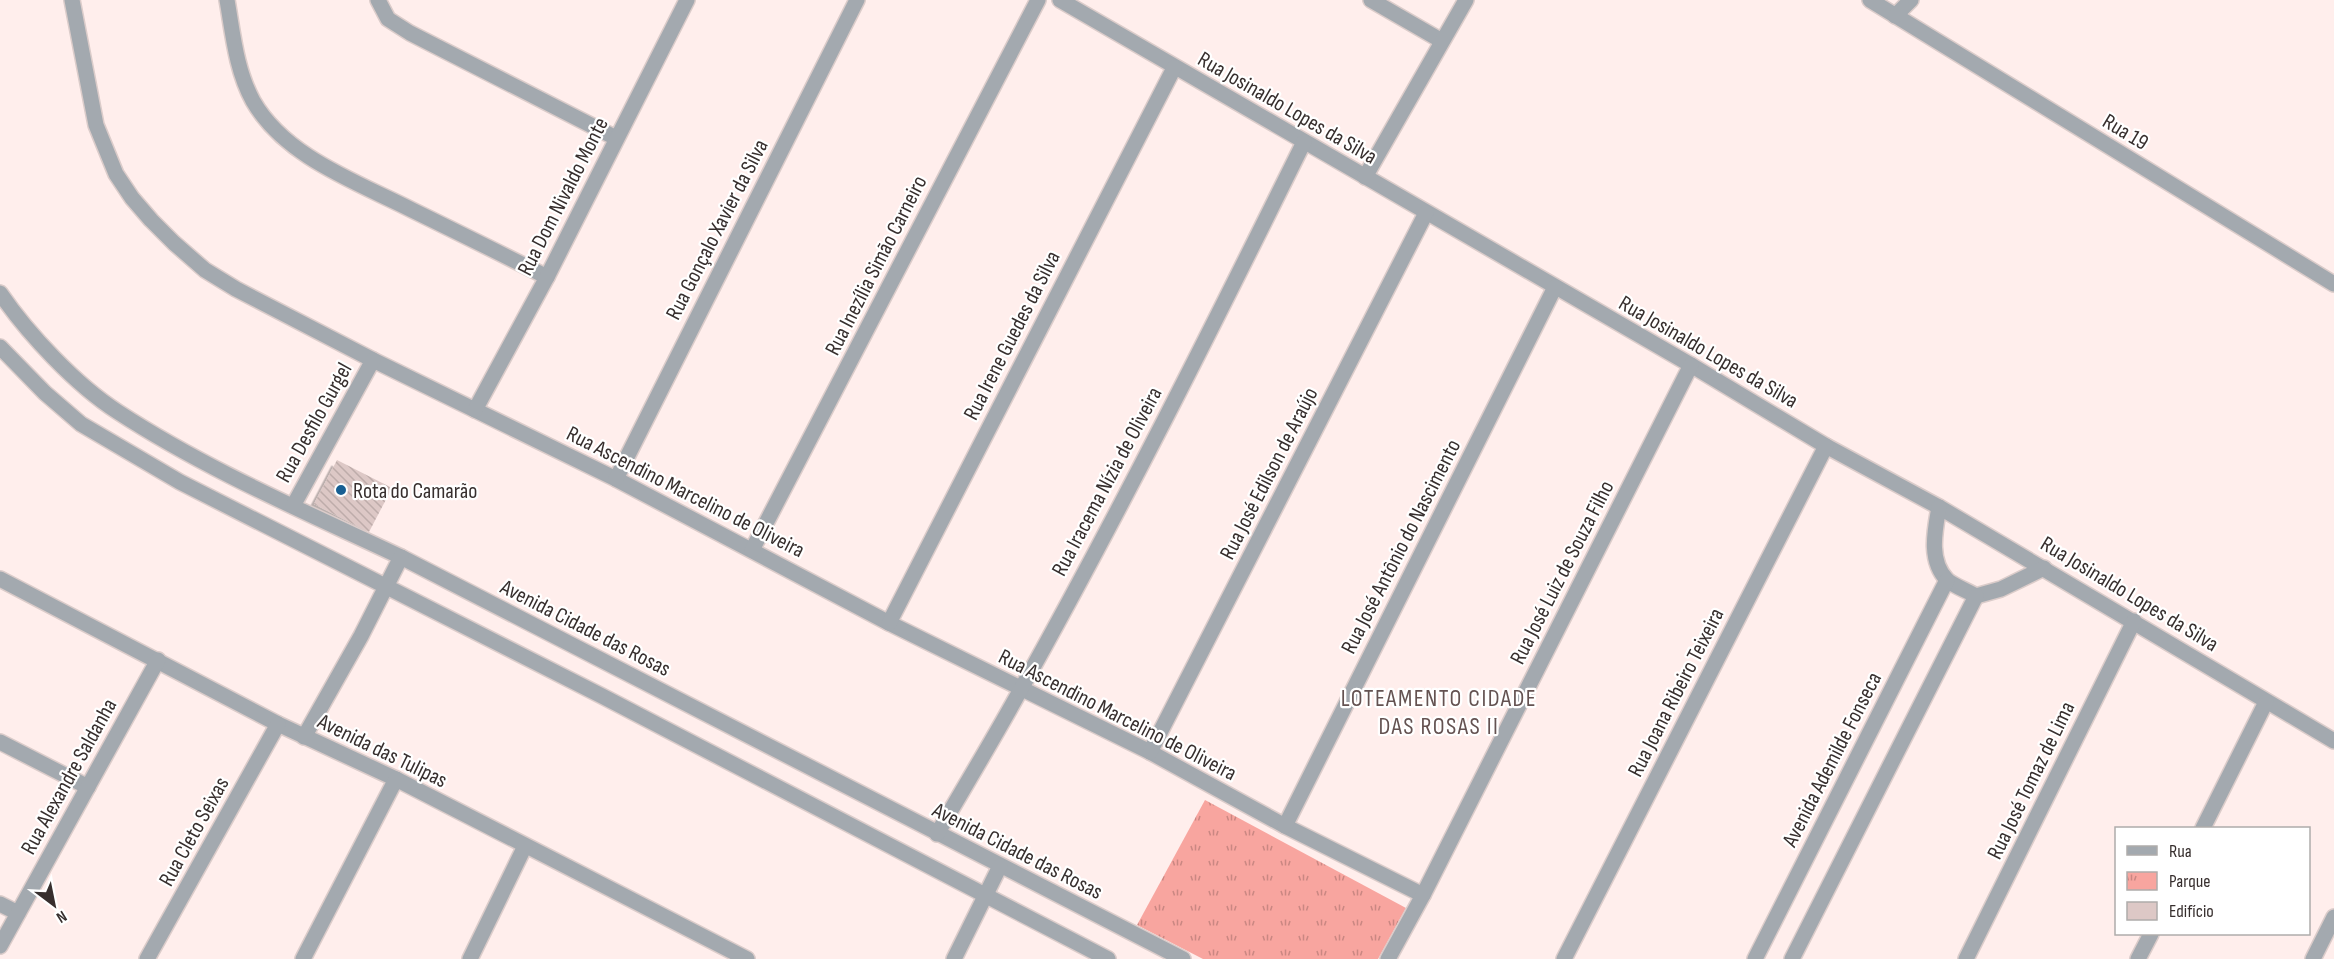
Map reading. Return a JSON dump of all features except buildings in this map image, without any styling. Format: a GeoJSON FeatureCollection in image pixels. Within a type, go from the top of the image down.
{"type":"FeatureCollection","features":[{"type":"Feature","properties":{"kind":"street","name":"Rua Ascendino Marcelino de Oliveira"},"geometry":{"type":"LineString","coordinates":[[72,0],[96,125],[116,174],[132,198],[174,243],[205,270],[236,289],[373,360],[616,479],[889,623],[1150,752],[1285,826],[1424,895]]}},
{"type":"Feature","properties":{"kind":"street"},"geometry":{"type":"LineString","coordinates":[[227,0],[236,53],[247,87],[254,102],[285,138],[309,156],[348,178],[547,277]]}},
{"type":"Feature","properties":{"kind":"street"},"geometry":{"type":"LineString","coordinates":[[378,0],[388,20],[410,33],[616,138]]}},
{"type":"Feature","properties":{"kind":"street","name":"Rua Dom Nivaldo Monte"},"geometry":{"type":"LineString","coordinates":[[475,410],[547,277],[686,0]]}},
{"type":"Feature","properties":{"kind":"street","name":"Rua Gonçalo Xavier da Silva"},"geometry":{"type":"LineString","coordinates":[[616,479],[857,0]]}},
{"type":"Feature","properties":{"kind":"street","name":"Rua Inezília Simão Carneiro"},"geometry":{"type":"LineString","coordinates":[[752,550],[1038,0]]}},
{"type":"Feature","properties":{"kind":"street","name":"Rua Josinaldo Lopes da Silva"},"geometry":{"type":"LineString","coordinates":[[1060,0],[1691,365],[1826,446],[1939,507],[2044,568],[2334,741]]}},
{"type":"Feature","properties":{"kind":"street"},"geometry":{"type":"LineString","coordinates":[[1371,0],[1442,41]]}},
{"type":"Feature","properties":{"kind":"street"},"geometry":{"type":"LineString","coordinates":[[1365,177],[1466,0]]}},
{"type":"Feature","properties":{"kind":"street","name":"Rua 19"},"geometry":{"type":"LineString","coordinates":[[1870,0],[2334,284]]}},
{"type":"Feature","properties":{"kind":"street"},"geometry":{"type":"LineString","coordinates":[[1895,16],[1911,0]]}},
{"type":"Feature","properties":{"kind":"street","name":"Rua Irene Guedes da Silva"},"geometry":{"type":"LineString","coordinates":[[889,623],[1174,68]]}},
{"type":"Feature","properties":{"kind":"street","name":"Rua Iracema Nízia de Oliveira"},"geometry":{"type":"LineString","coordinates":[[937,834],[1021,689],[1202,347],[1304,142]]}},
{"type":"Feature","properties":{"kind":"street","name":"Rua José Edilson de Araújo"},"geometry":{"type":"LineString","coordinates":[[1150,752],[1426,213]]}},
{"type":"Feature","properties":{"kind":"street","name":"Rua José Antônio do Nascimento"},"geometry":{"type":"LineString","coordinates":[[1285,826],[1555,287]]}},
{"type":"Feature","properties":{"kind":"street","name":"Avenida Cidade das Rosas"},"geometry":{"type":"LineString","coordinates":[[0,293],[29,331],[57,360],[117,411],[207,463],[401,557],[1183,959]]}},
{"type":"Feature","properties":{"kind":"street"},"geometry":{"type":"LineString","coordinates":[[0,347],[45,393],[81,424],[180,482],[602,696],[1108,959]]}},
{"type":"Feature","properties":{"kind":"street","name":"Rua Desfilo Gurgel"},"geometry":{"type":"LineString","coordinates":[[293,506],[373,360]]}},
{"type":"Feature","properties":{"kind":"street","name":"Rua José Luiz de Souza Filho"},"geometry":{"type":"LineString","coordinates":[[1388,959],[1424,895],[1691,365]]}},
{"type":"Feature","properties":{"kind":"street","name":"Rua Joana Ribeiro Teixeira"},"geometry":{"type":"LineString","coordinates":[[1564,959],[1826,446]]}},
{"type":"Feature","properties":{"kind":"street"},"geometry":{"type":"LineString","coordinates":[[1939,507],[1934,548],[1947,580],[1976,596],[2001,589],[2044,568]]}},
{"type":"Feature","properties":{"kind":"street"},"geometry":{"type":"LineString","coordinates":[[304,737],[401,557]]}},
{"type":"Feature","properties":{"kind":"street","name":"Avenida das Tulipas"},"geometry":{"type":"LineString","coordinates":[[0,579],[278,724],[396,780],[747,959]]}},
{"type":"Feature","properties":{"kind":"street","name":"Avenida Ademilde Fonseca"},"geometry":{"type":"LineString","coordinates":[[1755,959],[1947,580]]}},
{"type":"Feature","properties":{"kind":"street"},"geometry":{"type":"LineString","coordinates":[[1792,959],[1976,596]]}},
{"type":"Feature","properties":{"kind":"street","name":"Rua José Tomaz de Lima"},"geometry":{"type":"LineString","coordinates":[[1966,959],[2134,621]]}},
{"type":"Feature","properties":{"kind":"street","name":"Rua Alexandre Saldanha"},"geometry":{"type":"LineString","coordinates":[[0,946],[158,660]]}},
{"type":"Feature","properties":{"kind":"street"},"geometry":{"type":"LineString","coordinates":[[2204,827],[2266,702]]}},
{"type":"Feature","properties":{"kind":"street","name":"Rua Cleto Seixas"},"geometry":{"type":"LineString","coordinates":[[147,959],[278,724]]}},
{"type":"Feature","properties":{"kind":"street"},"geometry":{"type":"LineString","coordinates":[[0,742],[88,787]]}},
{"type":"Feature","properties":{"kind":"street"},"geometry":{"type":"LineString","coordinates":[[303,959],[396,780]]}},
{"type":"Feature","properties":{"kind":"street"},"geometry":{"type":"LineString","coordinates":[[470,959],[525,846]]}},
{"type":"Feature","properties":{"kind":"street"},"geometry":{"type":"LineString","coordinates":[[954,959],[1000,866]]}},
{"type":"Feature","properties":{"kind":"street"},"geometry":{"type":"LineString","coordinates":[[0,904],[18,913]]}},
{"type":"Feature","properties":{"kind":"street"},"geometry":{"type":"LineString","coordinates":[[2313,959],[2334,917]]}},
{"type":"Feature","properties":{"kind":"street"},"geometry":{"type":"LineString","coordinates":[[2138,959],[2150,935]]}},
{"type":"Feature","properties":{"kind":"green space"},"geometry":{"type":"Polygon","coordinates":[[[1205,800],[1406,908],[1378,959],[1203,959],[1137,925],[1205,800]]]}},
{"type":"Feature","properties":{"kind":"place","name":"Rota do Camarão"},"geometry":{"type":"Point","coordinates":[341,490]}},
{"type":"Feature","properties":{"kind":"district","name":"LOTEAMENTO CIDADE DAS ROSAS II"},"geometry":{"type":"Point","coordinates":[1439,712]}}]}
